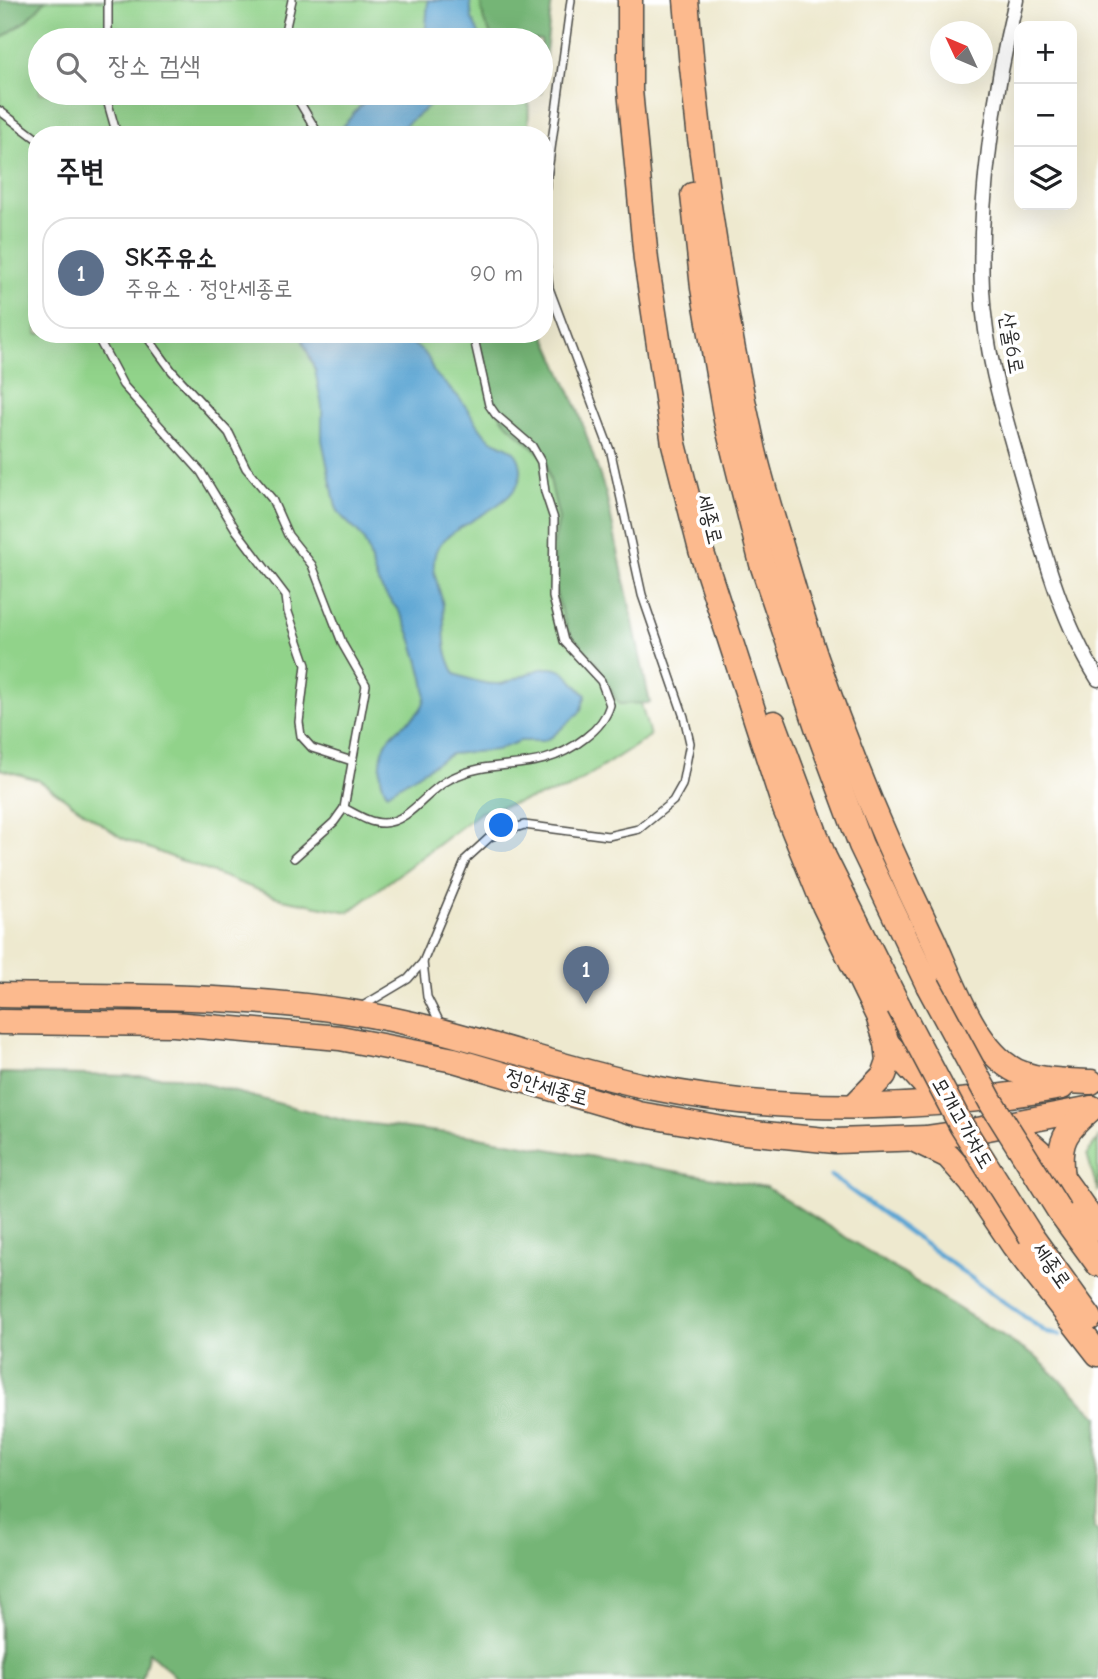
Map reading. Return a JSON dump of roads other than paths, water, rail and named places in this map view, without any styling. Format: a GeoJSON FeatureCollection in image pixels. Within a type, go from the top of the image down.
{"type":"FeatureCollection","features":[{"type":"Feature","properties":{"kind":"highway"},"geometry":{"type":"LineString","coordinates":[[630,0],[630,90],[646,260],[674,444],[701,550],[785,808],[824,905],[878,1016],[887,1043],[890,1061],[884,1076],[855,1105]]}},
{"type":"Feature","properties":{"kind":"highway","name":"세종로"},"geometry":{"type":"LineString","coordinates":[[639,0],[638,32],[661,285],[688,429],[722,570],[779,739],[824,857],[899,1007]]}},
{"type":"Feature","properties":{"kind":"highway","name":"세종로"},"geometry":{"type":"LineString","coordinates":[[676,0],[676,36],[703,288],[726,420],[762,564],[817,727],[861,845],[928,985]]}},
{"type":"Feature","properties":{"kind":"highway"},"geometry":{"type":"LineString","coordinates":[[686,0],[691,64],[730,319],[754,453],[797,604],[849,753],[910,892],[984,1044],[988,1058],[988,1078],[966,1148],[971,1182]]}},
{"type":"Feature","properties":{"kind":"highway","name":"모개고가차도"},"geometry":{"type":"LineString","coordinates":[[928,985],[991,1102],[1060,1212]]}},
{"type":"Feature","properties":{"kind":"highway","name":"정안세종로"},"geometry":{"type":"LineString","coordinates":[[0,995],[184,998],[351,1012],[452,1034],[648,1087],[741,1101],[855,1105],[951,1103],[1000,1125],[1091,1108],[1070,1127],[1063,1139],[1059,1157],[1062,1178]]}},
{"type":"Feature","properties":{"kind":"highway","name":"모개고가차도"},"geometry":{"type":"LineString","coordinates":[[899,1007],[961,1125],[1031,1236]]}},
{"type":"Feature","properties":{"kind":"highway","name":"정안세종로"},"geometry":{"type":"LineString","coordinates":[[0,1022],[174,1024],[341,1038],[454,1060],[639,1114],[735,1131],[835,1141],[912,1138],[1091,1082],[1068,1081],[1010,1068],[984,1044]]}},
{"type":"Feature","properties":{"kind":"highway"},"geometry":{"type":"LineString","coordinates":[[887,1043],[927,1087],[951,1103]]}},
{"type":"Feature","properties":{"kind":"highway"},"geometry":{"type":"LineString","coordinates":[[1000,1125],[1023,1135],[1062,1178],[1098,1229]]}},
{"type":"Feature","properties":{"kind":"highway"},"geometry":{"type":"LineString","coordinates":[[912,1138],[948,1156],[971,1182],[1014,1246],[1098,1354]]}},
{"type":"Feature","properties":{"kind":"highway","name":"세종로"},"geometry":{"type":"LineString","coordinates":[[1060,1212],[1098,1264]]}},
{"type":"Feature","properties":{"kind":"highway","name":"세종로"},"geometry":{"type":"LineString","coordinates":[[1031,1236],[1098,1329]]}},
{"type":"Feature","properties":{"kind":"street","name":"산울6로"},"geometry":{"type":"LineString","coordinates":[[1016,0],[985,176],[982,290],[992,361],[1046,564],[1066,614],[1098,679]]}},
{"type":"Feature","properties":{"kind":"lane"},"geometry":{"type":"LineString","coordinates":[[108,0],[108,28]]}},
{"type":"Feature","properties":{"kind":"lane"},"geometry":{"type":"LineString","coordinates":[[286,28],[292,0]]}},
{"type":"Feature","properties":{"kind":"lane"},"geometry":{"type":"LineString","coordinates":[[553,131],[570,0]]}},
{"type":"Feature","properties":{"kind":"lane"},"geometry":{"type":"LineString","coordinates":[[108,105],[114,126]]}},
{"type":"Feature","properties":{"kind":"lane"},"geometry":{"type":"LineString","coordinates":[[301,105],[314,126]]}},
{"type":"Feature","properties":{"kind":"lane"},"geometry":{"type":"LineString","coordinates":[[0,111],[28,132]]}},
{"type":"Feature","properties":{"kind":"lane"},"geometry":{"type":"LineString","coordinates":[[351,1012],[388,993],[408,979],[423,962],[466,859],[490,837],[524,825],[608,836],[639,829],[673,801],[682,785],[690,743],[664,654],[642,595],[611,453],[553,299]]}},
{"type":"Feature","properties":{"kind":"lane"},"geometry":{"type":"LineString","coordinates":[[101,343],[136,403],[196,465],[236,530],[286,596],[288,612],[306,665],[299,722],[301,736],[312,748],[352,761]]}},
{"type":"Feature","properties":{"kind":"lane"},"geometry":{"type":"LineString","coordinates":[[152,343],[172,371],[229,433],[246,468],[272,499],[289,535],[312,565],[343,645],[366,685],[344,808],[334,822],[294,858]]}},
{"type":"Feature","properties":{"kind":"lane"},"geometry":{"type":"LineString","coordinates":[[344,808],[374,821],[392,821],[452,778],[484,769],[541,762],[566,753],[602,722],[610,705],[601,681],[564,641],[553,597],[554,519],[545,492],[541,462],[532,446],[496,415],[489,405],[475,343]]}},
{"type":"Feature","properties":{"kind":"lane"},"geometry":{"type":"LineString","coordinates":[[423,962],[427,997],[437,1020],[452,1034]]}},
{"type":"Feature","properties":{"kind":"water"},"geometry":{"type":"Polygon","coordinates":[[[428,0],[470,0],[472,19],[476,28],[426,28],[428,0]]]}},
{"type":"Feature","properties":{"kind":"water"},"geometry":{"type":"Polygon","coordinates":[[[430,105],[404,126],[343,126],[359,107],[430,105]]]}},
{"type":"Feature","properties":{"kind":"water"},"geometry":{"type":"Polygon","coordinates":[[[304,343],[412,343],[427,356],[434,372],[460,399],[485,434],[514,452],[520,463],[520,478],[514,491],[502,502],[444,540],[436,551],[434,566],[442,600],[446,649],[455,674],[482,683],[499,684],[539,670],[555,669],[566,674],[586,695],[580,712],[552,737],[543,741],[520,741],[497,750],[451,754],[387,793],[381,774],[384,749],[395,732],[422,707],[425,690],[405,622],[379,585],[364,540],[336,507],[322,440],[322,406],[315,370],[304,343]]]}},
{"type":"Feature","properties":{"kind":"waterway"},"geometry":{"type":"LineString","coordinates":[[831,1176],[1047,1333],[1060,1335]]}},
{"type":"Feature","properties":{"kind":"place","name":"SK주유소"},"geometry":{"type":"Point","coordinates":[586,1004]}}]}
